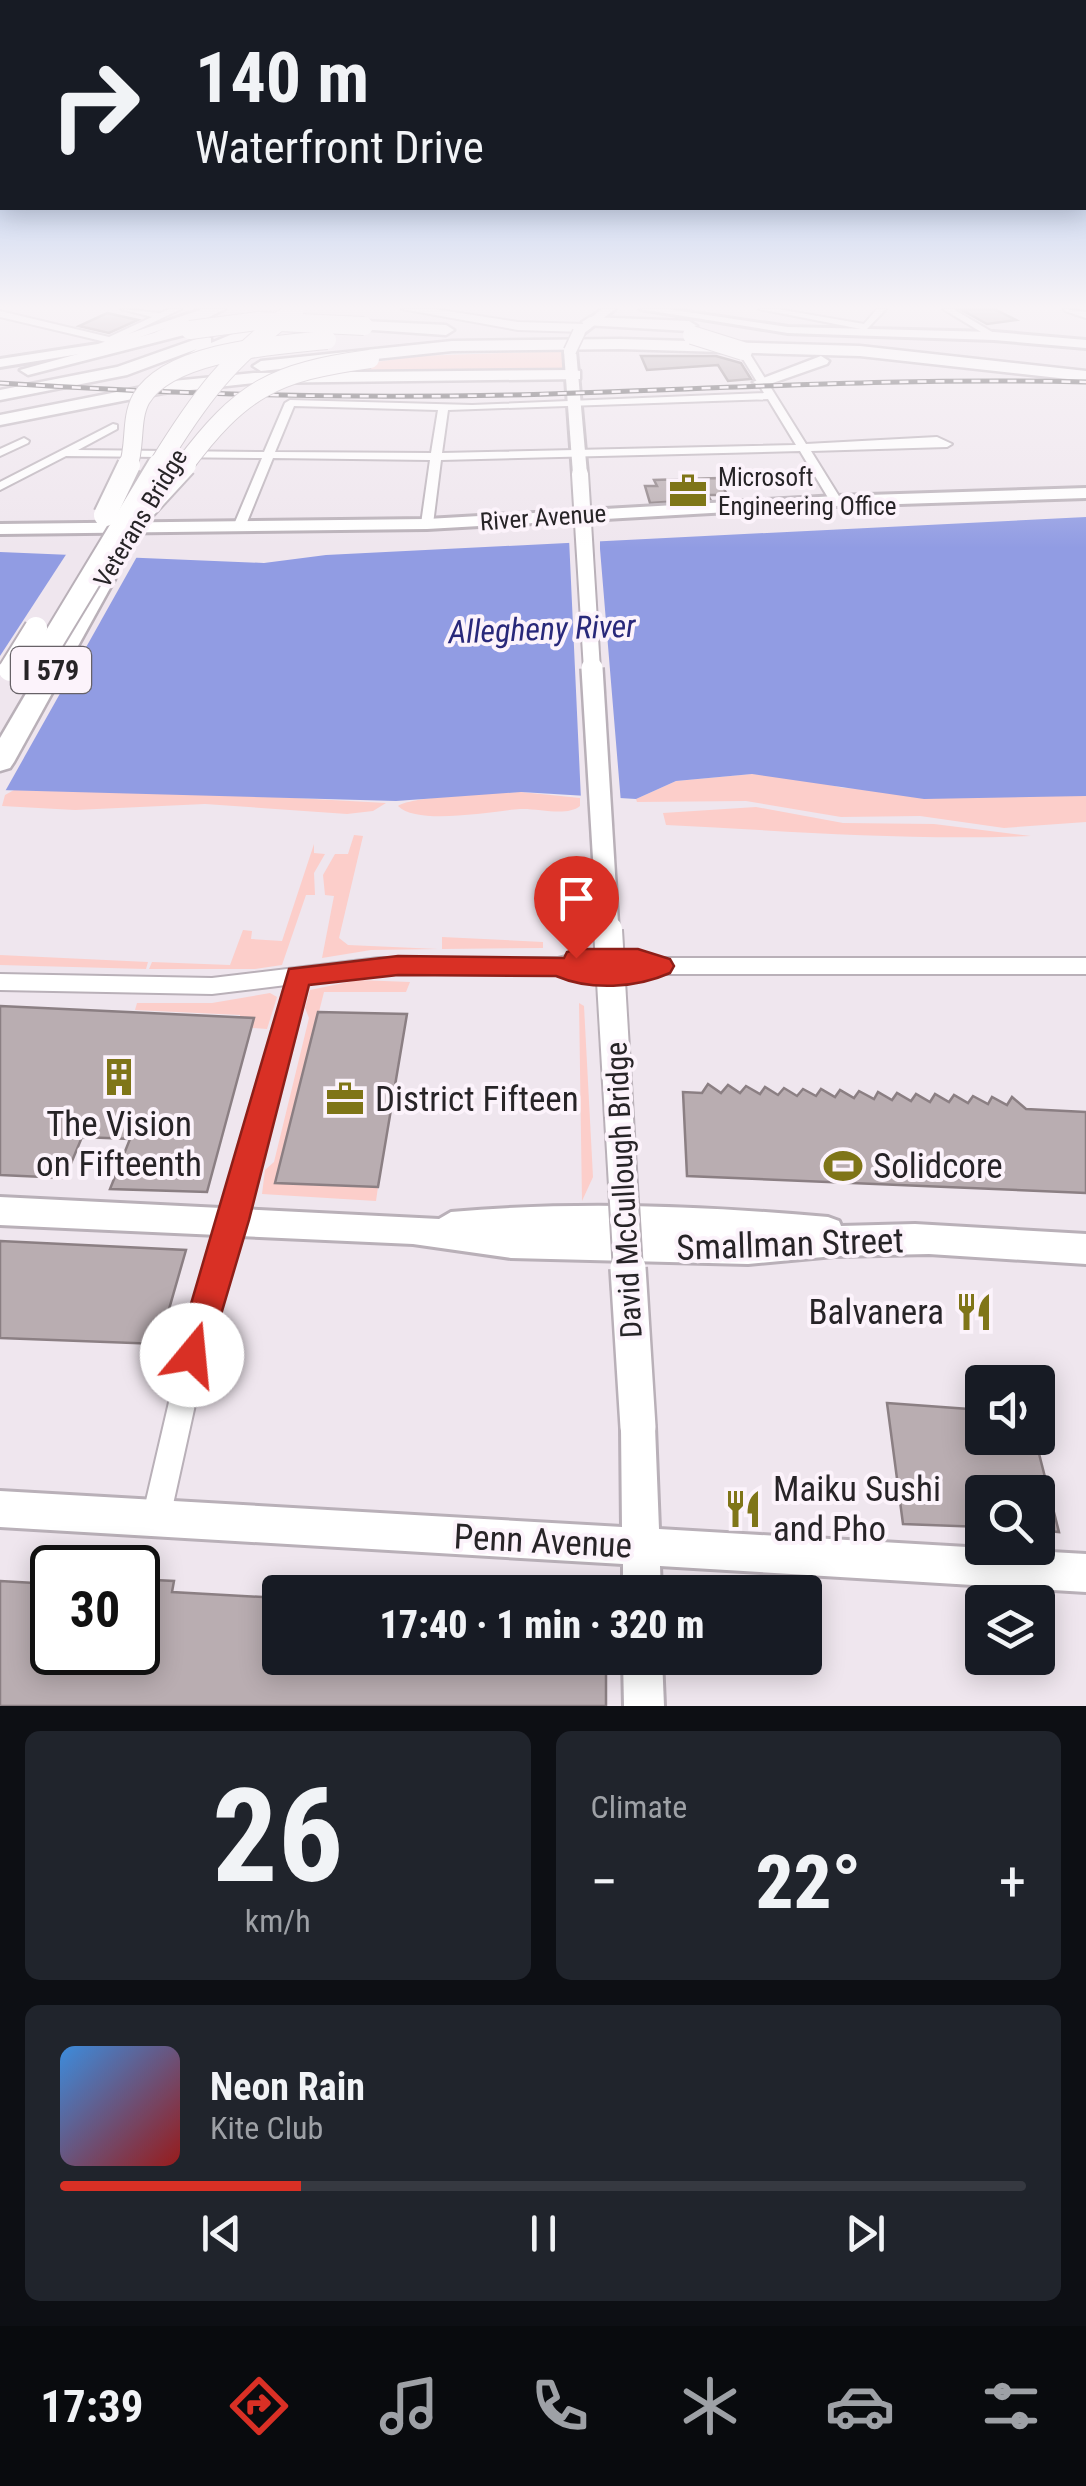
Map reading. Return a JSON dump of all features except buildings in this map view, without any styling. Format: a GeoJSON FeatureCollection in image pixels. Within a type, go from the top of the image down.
{"type":"FeatureCollection","features":[{"type":"Feature","properties":{"kind":"highway"},"geometry":{"type":"LineString","coordinates":[[0,403],[79,389]]}},
{"type":"Feature","properties":{"kind":"highway"},"geometry":{"type":"LineString","coordinates":[[0,412],[112,389]]}},
{"type":"Feature","properties":{"kind":"highway"},"geometry":{"type":"LineString","coordinates":[[105,515],[132,456],[138,410],[150,389]]}},
{"type":"Feature","properties":{"kind":"highway"},"geometry":{"type":"LineString","coordinates":[[0,420],[161,389]]}},
{"type":"Feature","properties":{"kind":"highway","name":"Veterans Bridge"},"geometry":{"type":"LineString","coordinates":[[0,687],[105,515],[191,389]]}},
{"type":"Feature","properties":{"kind":"highway"},"geometry":{"type":"LineString","coordinates":[[0,726],[196,404],[209,389]]}},
{"type":"Feature","properties":{"kind":"highway","name":"Veterans Bridge"},"geometry":{"type":"LineString","coordinates":[[0,762],[138,516],[225,389]]}},
{"type":"Feature","properties":{"kind":"highway"},"geometry":{"type":"LineString","coordinates":[[138,516],[160,499],[211,429],[240,398],[260,389]]}},
{"type":"Feature","properties":{"kind":"street","name":"David McCullough Bridge"},"geometry":{"type":"LineString","coordinates":[[575,389],[638,1427],[642,1575]]}},
{"type":"Feature","properties":{"kind":"street"},"geometry":{"type":"LineString","coordinates":[[239,527],[290,403],[443,408],[576,404],[765,389],[836,502]]}},
{"type":"Feature","properties":{"kind":"street"},"geometry":{"type":"LineString","coordinates":[[428,524],[443,408]]}},
{"type":"Feature","properties":{"kind":"street"},"geometry":{"type":"LineString","coordinates":[[0,488],[113,427]]}},
{"type":"Feature","properties":{"kind":"street"},"geometry":{"type":"LineString","coordinates":[[66,453],[434,456],[937,440],[947,444],[803,447]]}},
{"type":"Feature","properties":{"kind":"street"},"geometry":{"type":"LineString","coordinates":[[0,453],[24,442]]}},
{"type":"Feature","properties":{"kind":"street"},"geometry":{"type":"LineString","coordinates":[[0,467],[25,474]]}},
{"type":"Feature","properties":{"kind":"street","name":"River Avenue"},"geometry":{"type":"LineString","coordinates":[[0,529],[428,524],[836,502],[1086,494]]}},
{"type":"Feature","properties":{"kind":"street"},"geometry":{"type":"LineString","coordinates":[[0,982],[212,986],[398,966],[558,966],[578,974],[642,974],[661,966],[1086,966]]}},
{"type":"Feature","properties":{"kind":"street"},"geometry":{"type":"LineString","coordinates":[[156,1518],[192,1355],[234,1220],[298,976]]}},
{"type":"Feature","properties":{"kind":"street","name":"Smallman Street"},"geometry":{"type":"LineString","coordinates":[[0,1211],[413,1230],[511,1243],[748,1249],[834,1241],[929,1240],[1086,1250]]}},
{"type":"Feature","properties":{"kind":"street","name":"Penn Avenue"},"geometry":{"type":"LineString","coordinates":[[0,1510],[1086,1573]]}},
{"type":"Feature","properties":{"kind":"street"},"geometry":{"type":"LineString","coordinates":[[643,1675],[644,1706]]}},
{"type":"Feature","properties":{"kind":"shaded area"},"geometry":{"type":"Polygon","coordinates":[[[752,774],[802,778],[843,788],[1086,796],[1086,822],[1004,828],[920,816],[841,817],[746,801],[636,799],[676,781],[752,774]]]}},
{"type":"Feature","properties":{"kind":"shaded area"},"geometry":{"type":"Polygon","coordinates":[[[14,790],[386,803],[373,811],[347,814],[205,804],[75,810],[2,806],[5,795],[14,790]]]}},
{"type":"Feature","properties":{"kind":"shaded area"},"geometry":{"type":"Polygon","coordinates":[[[521,792],[580,798],[580,806],[568,811],[520,809],[438,816],[408,812],[398,806],[437,797],[521,792]]]}},
{"type":"Feature","properties":{"kind":"shaded area"},"geometry":{"type":"Polygon","coordinates":[[[756,807],[843,823],[934,824],[1031,836],[894,836],[666,825],[663,813],[756,807]]]}},
{"type":"Feature","properties":{"kind":"shaded area"},"geometry":{"type":"Polygon","coordinates":[[[354,835],[363,836],[339,938],[348,945],[438,949],[371,950],[322,958],[334,896],[325,895],[323,875],[335,854],[348,854],[354,835]]]}},
{"type":"Feature","properties":{"kind":"shaded area"},"geometry":{"type":"Polygon","coordinates":[[[314,844],[314,853],[325,854],[314,873],[315,895],[306,895],[282,965],[255,969],[149,969],[152,962],[230,965],[243,930],[252,931],[251,939],[282,941],[314,844]]]}},
{"type":"Feature","properties":{"kind":"shaded area"},"geometry":{"type":"Polygon","coordinates":[[[442,937],[543,942],[543,948],[442,949],[442,937]]]}},
{"type":"Feature","properties":{"kind":"shaded area"},"geometry":{"type":"Polygon","coordinates":[[[0,955],[148,962],[146,969],[0,965],[0,955]]]}},
{"type":"Feature","properties":{"kind":"shaded area"},"geometry":{"type":"Polygon","coordinates":[[[358,980],[410,982],[406,992],[324,992],[276,1182],[378,1187],[376,1201],[262,1194],[265,1170],[274,1162],[309,1018],[305,1008],[310,990],[358,980]]]}},
{"type":"Feature","properties":{"kind":"shaded area"},"geometry":{"type":"Polygon","coordinates":[[[270,993],[277,997],[267,1029],[240,1027],[240,1015],[135,1010],[137,1003],[212,1003],[270,993]]]}},
{"type":"Feature","properties":{"kind":"shaded area"},"geometry":{"type":"Polygon","coordinates":[[[579,1003],[584,1006],[593,1177],[582,1201],[579,1003]]]}},
{"type":"Feature","properties":{"kind":"water","name":"Allegheny River"},"geometry":{"type":"Polygon","coordinates":[[[1086,517],[1086,796],[924,799],[752,774],[676,781],[636,799],[521,792],[396,801],[0,790],[0,552],[264,563],[326,555],[1086,517]]]}},
{"type":"Feature","properties":{"kind":"pier"},"geometry":{"type":"Polygon","coordinates":[[[600,536],[621,803],[581,800],[569,538],[600,536]]]}},
{"type":"Feature","properties":{"kind":"pier"},"geometry":{"type":"Polygon","coordinates":[[[69,550],[139,553],[0,795],[0,656],[69,550]]]}},
{"type":"Feature","properties":{"kind":"railway"},"geometry":{"type":"LineString","coordinates":[[107,389],[382,396],[701,389]]}},
{"type":"Feature","properties":{"kind":"place","name":"Microsoft Engineering Office"},"geometry":{"type":"Point","coordinates":[688,491]}},
{"type":"Feature","properties":{"kind":"place","name":"The Vision on Fifteenth"},"geometry":{"type":"Point","coordinates":[119,1077]}},
{"type":"Feature","properties":{"kind":"place","name":"District Fifteen"},"geometry":{"type":"Point","coordinates":[345,1099]}},
{"type":"Feature","properties":{"kind":"place","name":"Solidcore"},"geometry":{"type":"Point","coordinates":[843,1166]}},
{"type":"Feature","properties":{"kind":"place","name":"Balvanera"},"geometry":{"type":"Point","coordinates":[974,1312]}},
{"type":"Feature","properties":{"kind":"place","name":"Maiku Sushi and Pho"},"geometry":{"type":"Point","coordinates":[743,1509]}},
{"type":"Feature","properties":{"kind":"route"},"geometry":{"type":"LineString","coordinates":[[192,1355],[234,1220],[298,976],[398,966],[558,966],[578,974],[642,974],[661,966],[638,958],[576,958]]}}]}
